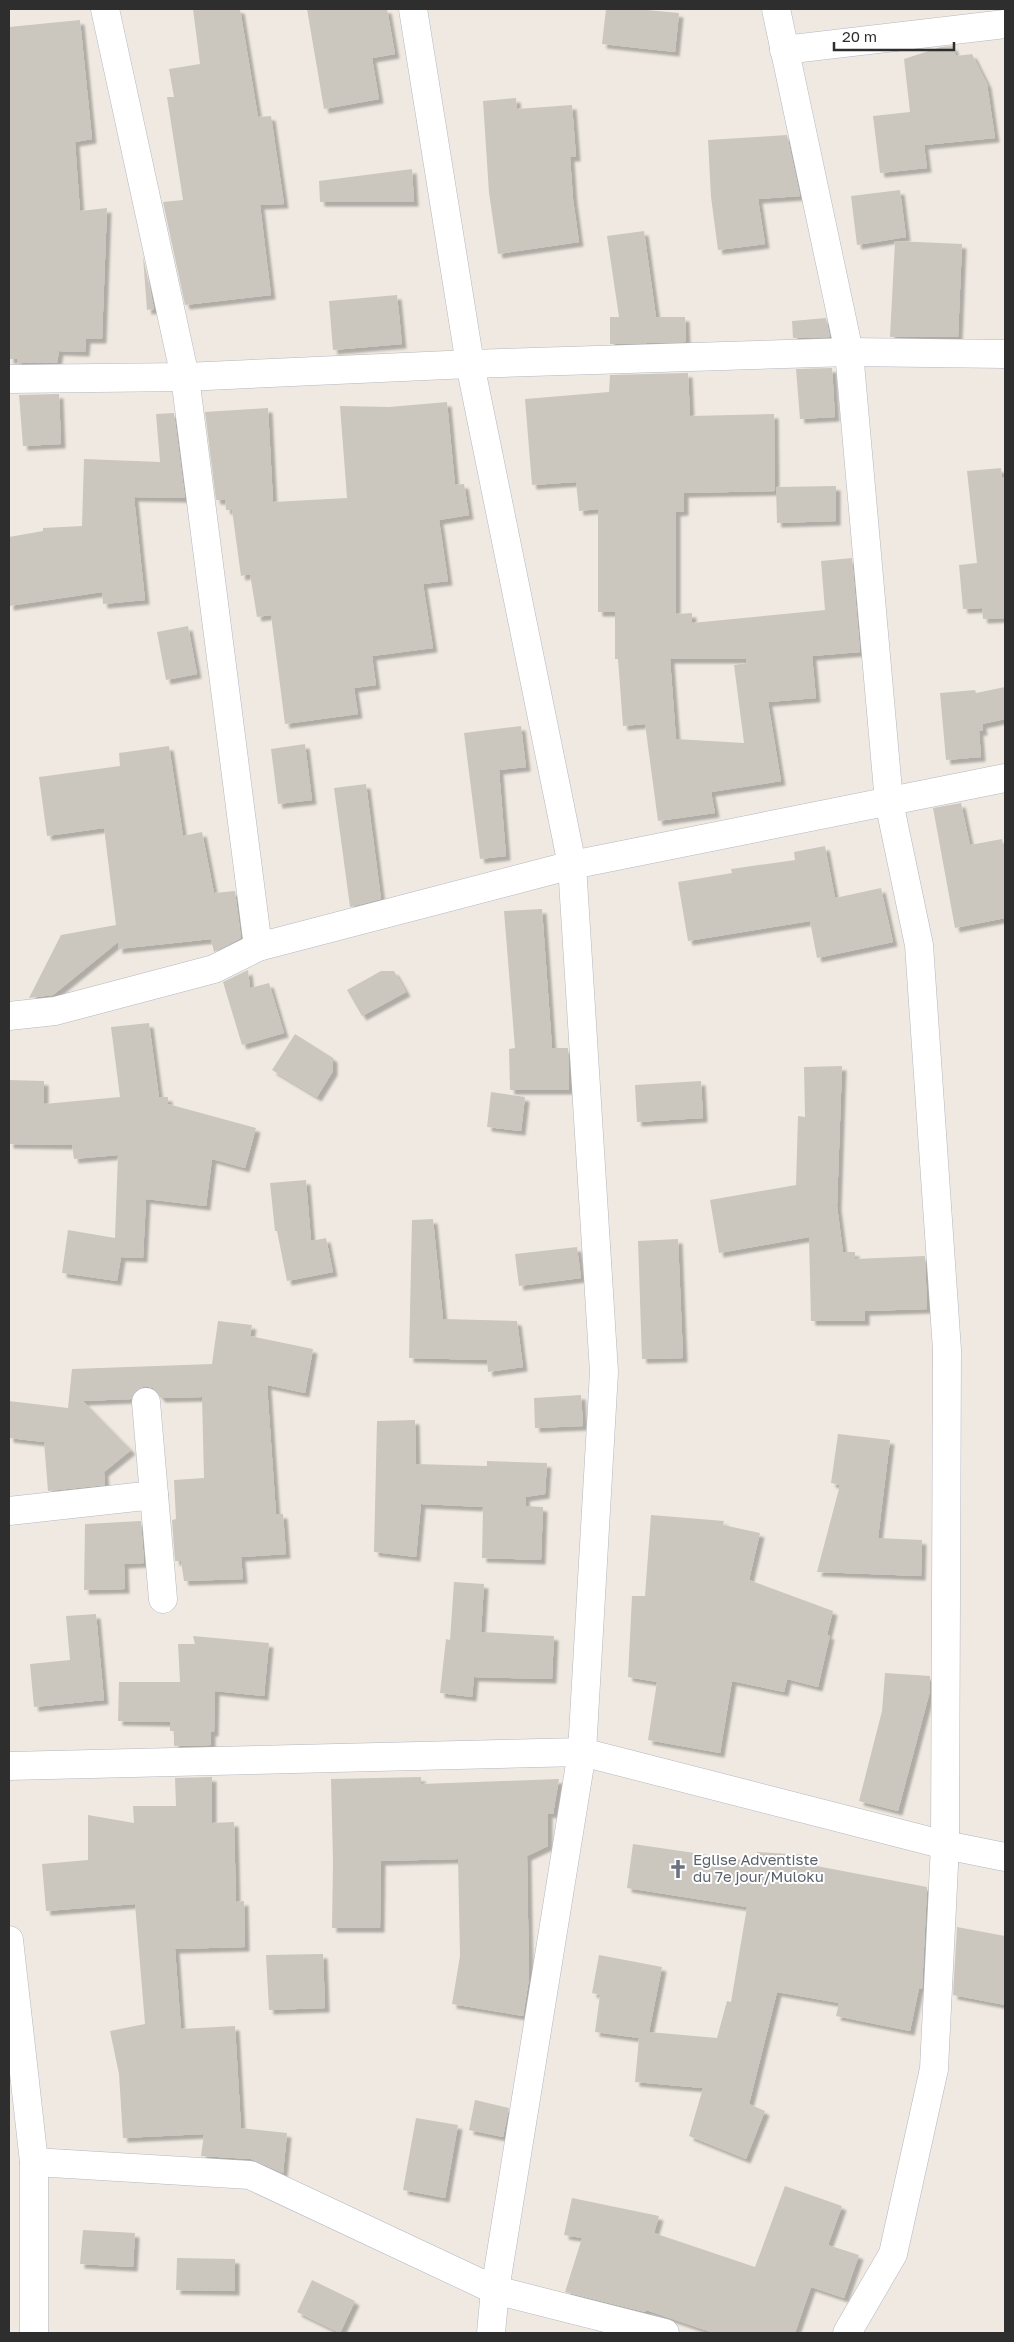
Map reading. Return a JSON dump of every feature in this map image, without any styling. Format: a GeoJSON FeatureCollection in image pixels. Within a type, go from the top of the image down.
{"type":"FeatureCollection","features":[{"type":"Feature","properties":{"kind":"street"},"geometry":{"type":"LineString","coordinates":[[105,9],[185,377],[258,947]]}},
{"type":"Feature","properties":{"kind":"street"},"geometry":{"type":"LineString","coordinates":[[412,9],[470,364],[572,865],[604,1372],[582,1752],[495,2290],[491,2333]]}},
{"type":"Feature","properties":{"kind":"street"},"geometry":{"type":"LineString","coordinates":[[776,9],[849,352],[889,802],[919,945],[947,1350],[945,1845],[934,2069],[893,2254],[847,2333]]}},
{"type":"Feature","properties":{"kind":"street"},"geometry":{"type":"LineString","coordinates":[[784,50],[1005,24]]}},
{"type":"Feature","properties":{"kind":"street"},"geometry":{"type":"LineString","coordinates":[[9,379],[185,377],[470,364],[849,352],[1005,354]]}},
{"type":"Feature","properties":{"kind":"street"},"geometry":{"type":"LineString","coordinates":[[9,1016],[55,1011],[214,969],[258,947],[572,865],[1005,778]]}},
{"type":"Feature","properties":{"kind":"street"},"geometry":{"type":"LineString","coordinates":[[146,1402],[163,1599]]}},
{"type":"Feature","properties":{"kind":"street"},"geometry":{"type":"LineString","coordinates":[[9,1511],[154,1495]]}},
{"type":"Feature","properties":{"kind":"street"},"geometry":{"type":"LineString","coordinates":[[9,1766],[582,1752],[945,1845],[1005,1857]]}},
{"type":"Feature","properties":{"kind":"street"},"geometry":{"type":"LineString","coordinates":[[9,1940],[34,2162],[34,2333]]}},
{"type":"Feature","properties":{"kind":"street"},"geometry":{"type":"LineString","coordinates":[[34,2162],[250,2175],[495,2290],[665,2333]]}},
{"type":"Feature","properties":{"kind":"building"},"geometry":{"type":"Polygon","coordinates":[[[193,9],[240,9],[258,117],[271,116],[284,204],[260,205],[271,295],[185,305],[163,202],[183,200],[167,97],[174,97],[169,69],[200,64],[193,9]]]}},
{"type":"Feature","properties":{"kind":"building"},"geometry":{"type":"Polygon","coordinates":[[[307,9],[387,9],[395,54],[372,58],[379,99],[324,109],[307,9]]]}},
{"type":"Feature","properties":{"kind":"building"},"geometry":{"type":"Polygon","coordinates":[[[606,9],[636,9],[679,13],[675,52],[602,44],[606,9]]]}},
{"type":"Feature","properties":{"kind":"building"},"geometry":{"type":"Polygon","coordinates":[[[80,20],[92,139],[75,142],[80,211],[107,208],[102,339],[86,339],[85,352],[59,351],[57,363],[17,363],[17,359],[9,359],[9,27],[80,20]]]}},
{"type":"Feature","properties":{"kind":"building"},"geometry":{"type":"Polygon","coordinates":[[[953,46],[956,56],[972,54],[987,84],[995,138],[924,145],[927,168],[880,173],[873,116],[910,112],[904,59],[941,47],[953,46]]]}},
{"type":"Feature","properties":{"kind":"building"},"geometry":{"type":"Polygon","coordinates":[[[516,98],[517,109],[572,105],[576,157],[570,157],[579,242],[498,254],[489,193],[483,101],[516,98]]]}},
{"type":"Feature","properties":{"kind":"building"},"geometry":{"type":"Polygon","coordinates":[[[787,135],[800,196],[758,199],[765,244],[718,250],[711,197],[708,140],[787,135]]]}},
{"type":"Feature","properties":{"kind":"building"},"geometry":{"type":"Polygon","coordinates":[[[412,169],[414,202],[320,202],[319,181],[412,169]]]}},
{"type":"Feature","properties":{"kind":"building"},"geometry":{"type":"Polygon","coordinates":[[[900,190],[906,237],[857,245],[851,196],[900,190]]]}},
{"type":"Feature","properties":{"kind":"building"},"geometry":{"type":"Polygon","coordinates":[[[644,231],[656,317],[685,317],[686,342],[610,344],[610,317],[619,317],[607,236],[644,231]]]}},
{"type":"Feature","properties":{"kind":"building"},"geometry":{"type":"Polygon","coordinates":[[[895,241],[962,244],[958,337],[890,337],[895,241]]]}},
{"type":"Feature","properties":{"kind":"building"},"geometry":{"type":"Polygon","coordinates":[[[143,256],[154,309],[147,310],[143,256]]]}},
{"type":"Feature","properties":{"kind":"building"},"geometry":{"type":"Polygon","coordinates":[[[397,295],[402,344],[333,350],[329,301],[397,295]]]}},
{"type":"Feature","properties":{"kind":"building"},"geometry":{"type":"Polygon","coordinates":[[[826,318],[830,337],[793,338],[792,321],[826,318]]]}},
{"type":"Feature","properties":{"kind":"building"},"geometry":{"type":"Polygon","coordinates":[[[832,368],[835,417],[800,419],[796,369],[832,368]]]}},
{"type":"Feature","properties":{"kind":"building"},"geometry":{"type":"Polygon","coordinates":[[[688,373],[690,416],[774,414],[775,491],[684,493],[684,511],[676,512],[676,614],[692,613],[692,623],[825,610],[821,561],[852,558],[860,652],[812,656],[816,698],[768,702],[781,781],[711,792],[715,813],[658,821],[645,724],[623,726],[618,659],[615,659],[615,612],[598,612],[598,509],[579,511],[576,482],[532,485],[525,399],[609,392],[610,375],[688,373]],[[670,659],[676,739],[744,743],[734,665],[747,663],[746,659],[670,659]]]}},
{"type":"Feature","properties":{"kind":"building"},"geometry":{"type":"Polygon","coordinates":[[[59,394],[61,444],[23,446],[19,395],[59,394]]]}},
{"type":"Feature","properties":{"kind":"building"},"geometry":{"type":"Polygon","coordinates":[[[447,402],[455,485],[464,484],[469,515],[439,520],[448,581],[423,584],[433,648],[372,656],[376,685],[354,688],[358,714],[285,724],[271,615],[257,617],[250,574],[241,576],[232,510],[226,510],[225,500],[216,500],[205,412],[268,408],[273,502],[347,498],[340,406],[389,407],[447,402]]]}},
{"type":"Feature","properties":{"kind":"building"},"geometry":{"type":"Polygon","coordinates":[[[174,413],[185,498],[134,497],[145,600],[103,604],[102,592],[9,606],[9,537],[43,531],[43,528],[82,526],[84,459],[160,462],[156,414],[174,413]]]}},
{"type":"Feature","properties":{"kind":"building"},"geometry":{"type":"Polygon","coordinates":[[[1001,468],[1002,477],[1005,477],[1005,618],[983,619],[982,608],[963,609],[959,565],[977,563],[967,471],[1001,468]]]}},
{"type":"Feature","properties":{"kind":"building"},"geometry":{"type":"Polygon","coordinates":[[[836,486],[836,521],[777,523],[776,487],[836,486]]]}},
{"type":"Feature","properties":{"kind":"building"},"geometry":{"type":"Polygon","coordinates":[[[188,626],[197,674],[166,680],[157,632],[188,626]]]}},
{"type":"Feature","properties":{"kind":"building"},"geometry":{"type":"Polygon","coordinates":[[[1005,687],[1005,719],[982,724],[983,731],[979,731],[981,757],[946,760],[940,693],[975,690],[976,693],[1005,687]]]}},
{"type":"Feature","properties":{"kind":"building"},"geometry":{"type":"Polygon","coordinates":[[[521,726],[526,767],[499,770],[506,856],[480,859],[464,733],[521,726]]]}},
{"type":"Feature","properties":{"kind":"building"},"geometry":{"type":"Polygon","coordinates":[[[305,744],[312,800],[278,804],[271,749],[305,744]]]}},
{"type":"Feature","properties":{"kind":"building"},"geometry":{"type":"Polygon","coordinates":[[[169,746],[183,836],[202,832],[214,893],[235,891],[241,938],[214,952],[211,939],[118,949],[118,942],[53,995],[29,998],[61,935],[116,925],[104,828],[47,836],[39,777],[120,766],[119,753],[169,746]]]}},
{"type":"Feature","properties":{"kind":"building"},"geometry":{"type":"Polygon","coordinates":[[[366,784],[381,899],[350,907],[334,788],[366,784]]]}},
{"type":"Feature","properties":{"kind":"building"},"geometry":{"type":"Polygon","coordinates":[[[961,803],[970,845],[1002,839],[1005,856],[1005,918],[955,928],[933,808],[961,803]]]}},
{"type":"Feature","properties":{"kind":"building"},"geometry":{"type":"Polygon","coordinates":[[[825,846],[835,898],[881,888],[893,942],[817,958],[810,921],[688,941],[678,882],[732,873],[731,869],[795,860],[794,852],[825,846]]]}},
{"type":"Feature","properties":{"kind":"building"},"geometry":{"type":"Polygon","coordinates":[[[542,909],[552,1048],[568,1048],[569,1090],[510,1090],[509,1049],[515,1048],[504,911],[542,909]]]}},
{"type":"Feature","properties":{"kind":"building"},"geometry":{"type":"Polygon","coordinates":[[[248,970],[250,988],[269,983],[284,1033],[242,1045],[223,982],[248,970]]]}},
{"type":"Feature","properties":{"kind":"building"},"geometry":{"type":"Polygon","coordinates":[[[381,971],[394,971],[406,992],[362,1016],[347,990],[381,971]]]}},
{"type":"Feature","properties":{"kind":"building"},"geometry":{"type":"Polygon","coordinates":[[[149,1023],[159,1097],[168,1097],[168,1104],[256,1128],[245,1168],[212,1159],[206,1206],[146,1199],[143,1258],[121,1257],[117,1281],[62,1273],[68,1230],[115,1238],[118,1155],[74,1159],[72,1145],[9,1144],[9,1080],[44,1081],[44,1104],[120,1097],[111,1027],[149,1023]]]}},
{"type":"Feature","properties":{"kind":"building"},"geometry":{"type":"Polygon","coordinates":[[[295,1034],[333,1058],[333,1071],[317,1097],[272,1070],[295,1034]]]}},
{"type":"Feature","properties":{"kind":"building"},"geometry":{"type":"Polygon","coordinates":[[[842,1066],[837,1206],[843,1252],[855,1252],[855,1259],[925,1256],[927,1309],[865,1311],[865,1321],[811,1321],[809,1237],[719,1253],[710,1200],[796,1185],[798,1116],[805,1117],[804,1067],[842,1066]]]}},
{"type":"Feature","properties":{"kind":"building"},"geometry":{"type":"Polygon","coordinates":[[[701,1081],[703,1118],[637,1122],[635,1085],[701,1081]]]}},
{"type":"Feature","properties":{"kind":"building"},"geometry":{"type":"Polygon","coordinates":[[[491,1092],[525,1097],[521,1131],[487,1127],[491,1092]]]}},
{"type":"Feature","properties":{"kind":"building"},"geometry":{"type":"Polygon","coordinates":[[[306,1180],[311,1241],[326,1238],[333,1272],[287,1281],[277,1231],[275,1231],[270,1183],[306,1180]]]}},
{"type":"Feature","properties":{"kind":"building"},"geometry":{"type":"Polygon","coordinates":[[[433,1219],[443,1319],[517,1321],[523,1367],[488,1372],[487,1360],[409,1358],[412,1220],[433,1219]]]}},
{"type":"Feature","properties":{"kind":"building"},"geometry":{"type":"Polygon","coordinates":[[[678,1239],[683,1358],[642,1359],[638,1241],[678,1239]]]}},
{"type":"Feature","properties":{"kind":"building"},"geometry":{"type":"Polygon","coordinates":[[[577,1247],[581,1278],[519,1286],[515,1254],[577,1247]]]}},
{"type":"Feature","properties":{"kind":"building"},"geometry":{"type":"Polygon","coordinates":[[[218,1321],[252,1325],[250,1336],[313,1349],[305,1393],[267,1385],[276,1514],[283,1514],[286,1554],[241,1557],[243,1579],[184,1581],[181,1561],[175,1561],[172,1520],[176,1519],[174,1480],[204,1478],[202,1397],[161,1398],[153,1388],[145,1386],[137,1390],[131,1399],[83,1401],[131,1450],[104,1472],[105,1485],[48,1491],[44,1442],[9,1438],[9,1401],[68,1408],[72,1369],[212,1364],[218,1321]]]}},
{"type":"Feature","properties":{"kind":"building"},"geometry":{"type":"Polygon","coordinates":[[[581,1395],[583,1426],[535,1428],[534,1398],[581,1395]]]}},
{"type":"Feature","properties":{"kind":"building"},"geometry":{"type":"Polygon","coordinates":[[[415,1420],[416,1464],[487,1466],[487,1461],[547,1463],[545,1494],[525,1497],[526,1506],[543,1507],[541,1560],[482,1558],[483,1507],[421,1504],[416,1557],[374,1552],[377,1421],[415,1420]]]}},
{"type":"Feature","properties":{"kind":"building"},"geometry":{"type":"Polygon","coordinates":[[[838,1434],[890,1440],[878,1538],[922,1540],[921,1576],[817,1572],[840,1485],[831,1483],[838,1434]]]}},
{"type":"Feature","properties":{"kind":"building"},"geometry":{"type":"Polygon","coordinates":[[[651,1515],[724,1521],[723,1525],[760,1533],[749,1580],[833,1611],[827,1635],[830,1635],[818,1687],[787,1679],[784,1692],[732,1681],[720,1753],[648,1740],[657,1682],[628,1677],[632,1596],[645,1596],[651,1515]]]}},
{"type":"Feature","properties":{"kind":"building"},"geometry":{"type":"Polygon","coordinates":[[[141,1521],[144,1563],[124,1564],[125,1589],[84,1590],[85,1524],[141,1521]]]}},
{"type":"Feature","properties":{"kind":"building"},"geometry":{"type":"Polygon","coordinates":[[[454,1582],[484,1584],[481,1632],[554,1636],[552,1679],[474,1677],[472,1697],[440,1693],[446,1639],[450,1640],[454,1582]]]}},
{"type":"Feature","properties":{"kind":"building"},"geometry":{"type":"Polygon","coordinates":[[[96,1614],[104,1700],[34,1707],[30,1664],[70,1660],[66,1616],[96,1614]]]}},
{"type":"Feature","properties":{"kind":"building"},"geometry":{"type":"Polygon","coordinates":[[[193,1636],[269,1643],[264,1696],[215,1691],[214,1732],[211,1732],[211,1745],[174,1746],[174,1731],[170,1731],[170,1722],[118,1721],[119,1682],[180,1682],[178,1644],[195,1644],[193,1636]]]}},
{"type":"Feature","properties":{"kind":"building"},"geometry":{"type":"Polygon","coordinates":[[[885,1673],[930,1676],[930,1691],[898,1811],[859,1801],[882,1711],[885,1673]]]}},
{"type":"Feature","properties":{"kind":"building"},"geometry":{"type":"Polygon","coordinates":[[[212,1777],[212,1823],[234,1822],[236,1902],[244,1901],[245,1947],[175,1949],[181,2029],[235,2026],[241,2128],[287,2133],[283,2173],[251,2159],[201,2156],[204,2134],[123,2138],[119,2074],[110,2031],[145,2024],[135,1904],[46,1911],[42,1864],[88,1860],[88,1815],[134,1823],[133,1806],[176,1806],[175,1778],[212,1777]]]}},
{"type":"Feature","properties":{"kind":"building"},"geometry":{"type":"Polygon","coordinates":[[[421,1777],[421,1784],[559,1779],[553,1814],[548,1813],[548,1846],[527,1856],[529,1979],[523,2016],[452,2004],[460,1956],[458,1859],[381,1861],[380,1928],[332,1928],[331,1779],[421,1777]]]}},
{"type":"Feature","properties":{"kind":"building"},"geometry":{"type":"Polygon","coordinates":[[[633,1844],[756,1862],[757,1852],[807,1855],[806,1864],[927,1887],[922,1989],[919,1988],[910,2031],[836,2016],[839,2003],[777,1992],[749,2104],[765,2111],[746,2159],[689,2136],[703,2088],[635,2082],[639,2038],[595,2032],[600,1995],[592,1993],[599,1955],[662,1967],[649,2032],[717,2038],[727,2001],[731,2002],[747,1907],[627,1888],[633,1844]]]}},
{"type":"Feature","properties":{"kind":"building"},"geometry":{"type":"Polygon","coordinates":[[[957,1927],[1005,1936],[1005,2005],[953,1995],[957,1927]]]}},
{"type":"Feature","properties":{"kind":"building"},"geometry":{"type":"Polygon","coordinates":[[[323,1954],[325,2008],[269,2010],[266,1955],[323,1954]]]}},
{"type":"Feature","properties":{"kind":"building"},"geometry":{"type":"Polygon","coordinates":[[[475,2100],[509,2108],[503,2137],[469,2130],[475,2100]]]}},
{"type":"Feature","properties":{"kind":"building"},"geometry":{"type":"Polygon","coordinates":[[[416,2118],[458,2125],[445,2198],[403,2190],[416,2118]]]}},
{"type":"Feature","properties":{"kind":"building"},"geometry":{"type":"Polygon","coordinates":[[[785,2186],[842,2206],[828,2245],[859,2255],[844,2298],[811,2287],[795,2333],[714,2333],[646,2310],[645,2312],[565,2292],[582,2238],[564,2235],[572,2198],[659,2216],[654,2233],[755,2267],[785,2186]]]}},
{"type":"Feature","properties":{"kind":"building"},"geometry":{"type":"Polygon","coordinates":[[[83,2230],[135,2233],[133,2267],[80,2264],[83,2230]]]}},
{"type":"Feature","properties":{"kind":"building"},"geometry":{"type":"Polygon","coordinates":[[[177,2258],[235,2259],[235,2291],[176,2290],[177,2258]]]}},
{"type":"Feature","properties":{"kind":"building"},"geometry":{"type":"Polygon","coordinates":[[[312,2280],[355,2301],[340,2333],[297,2312],[312,2280]]]}},
{"type":"Feature","properties":{"kind":"place","name":"Eglise Adventiste du 7e jour/Muloku"},"geometry":{"type":"Point","coordinates":[678,1869]}}]}
